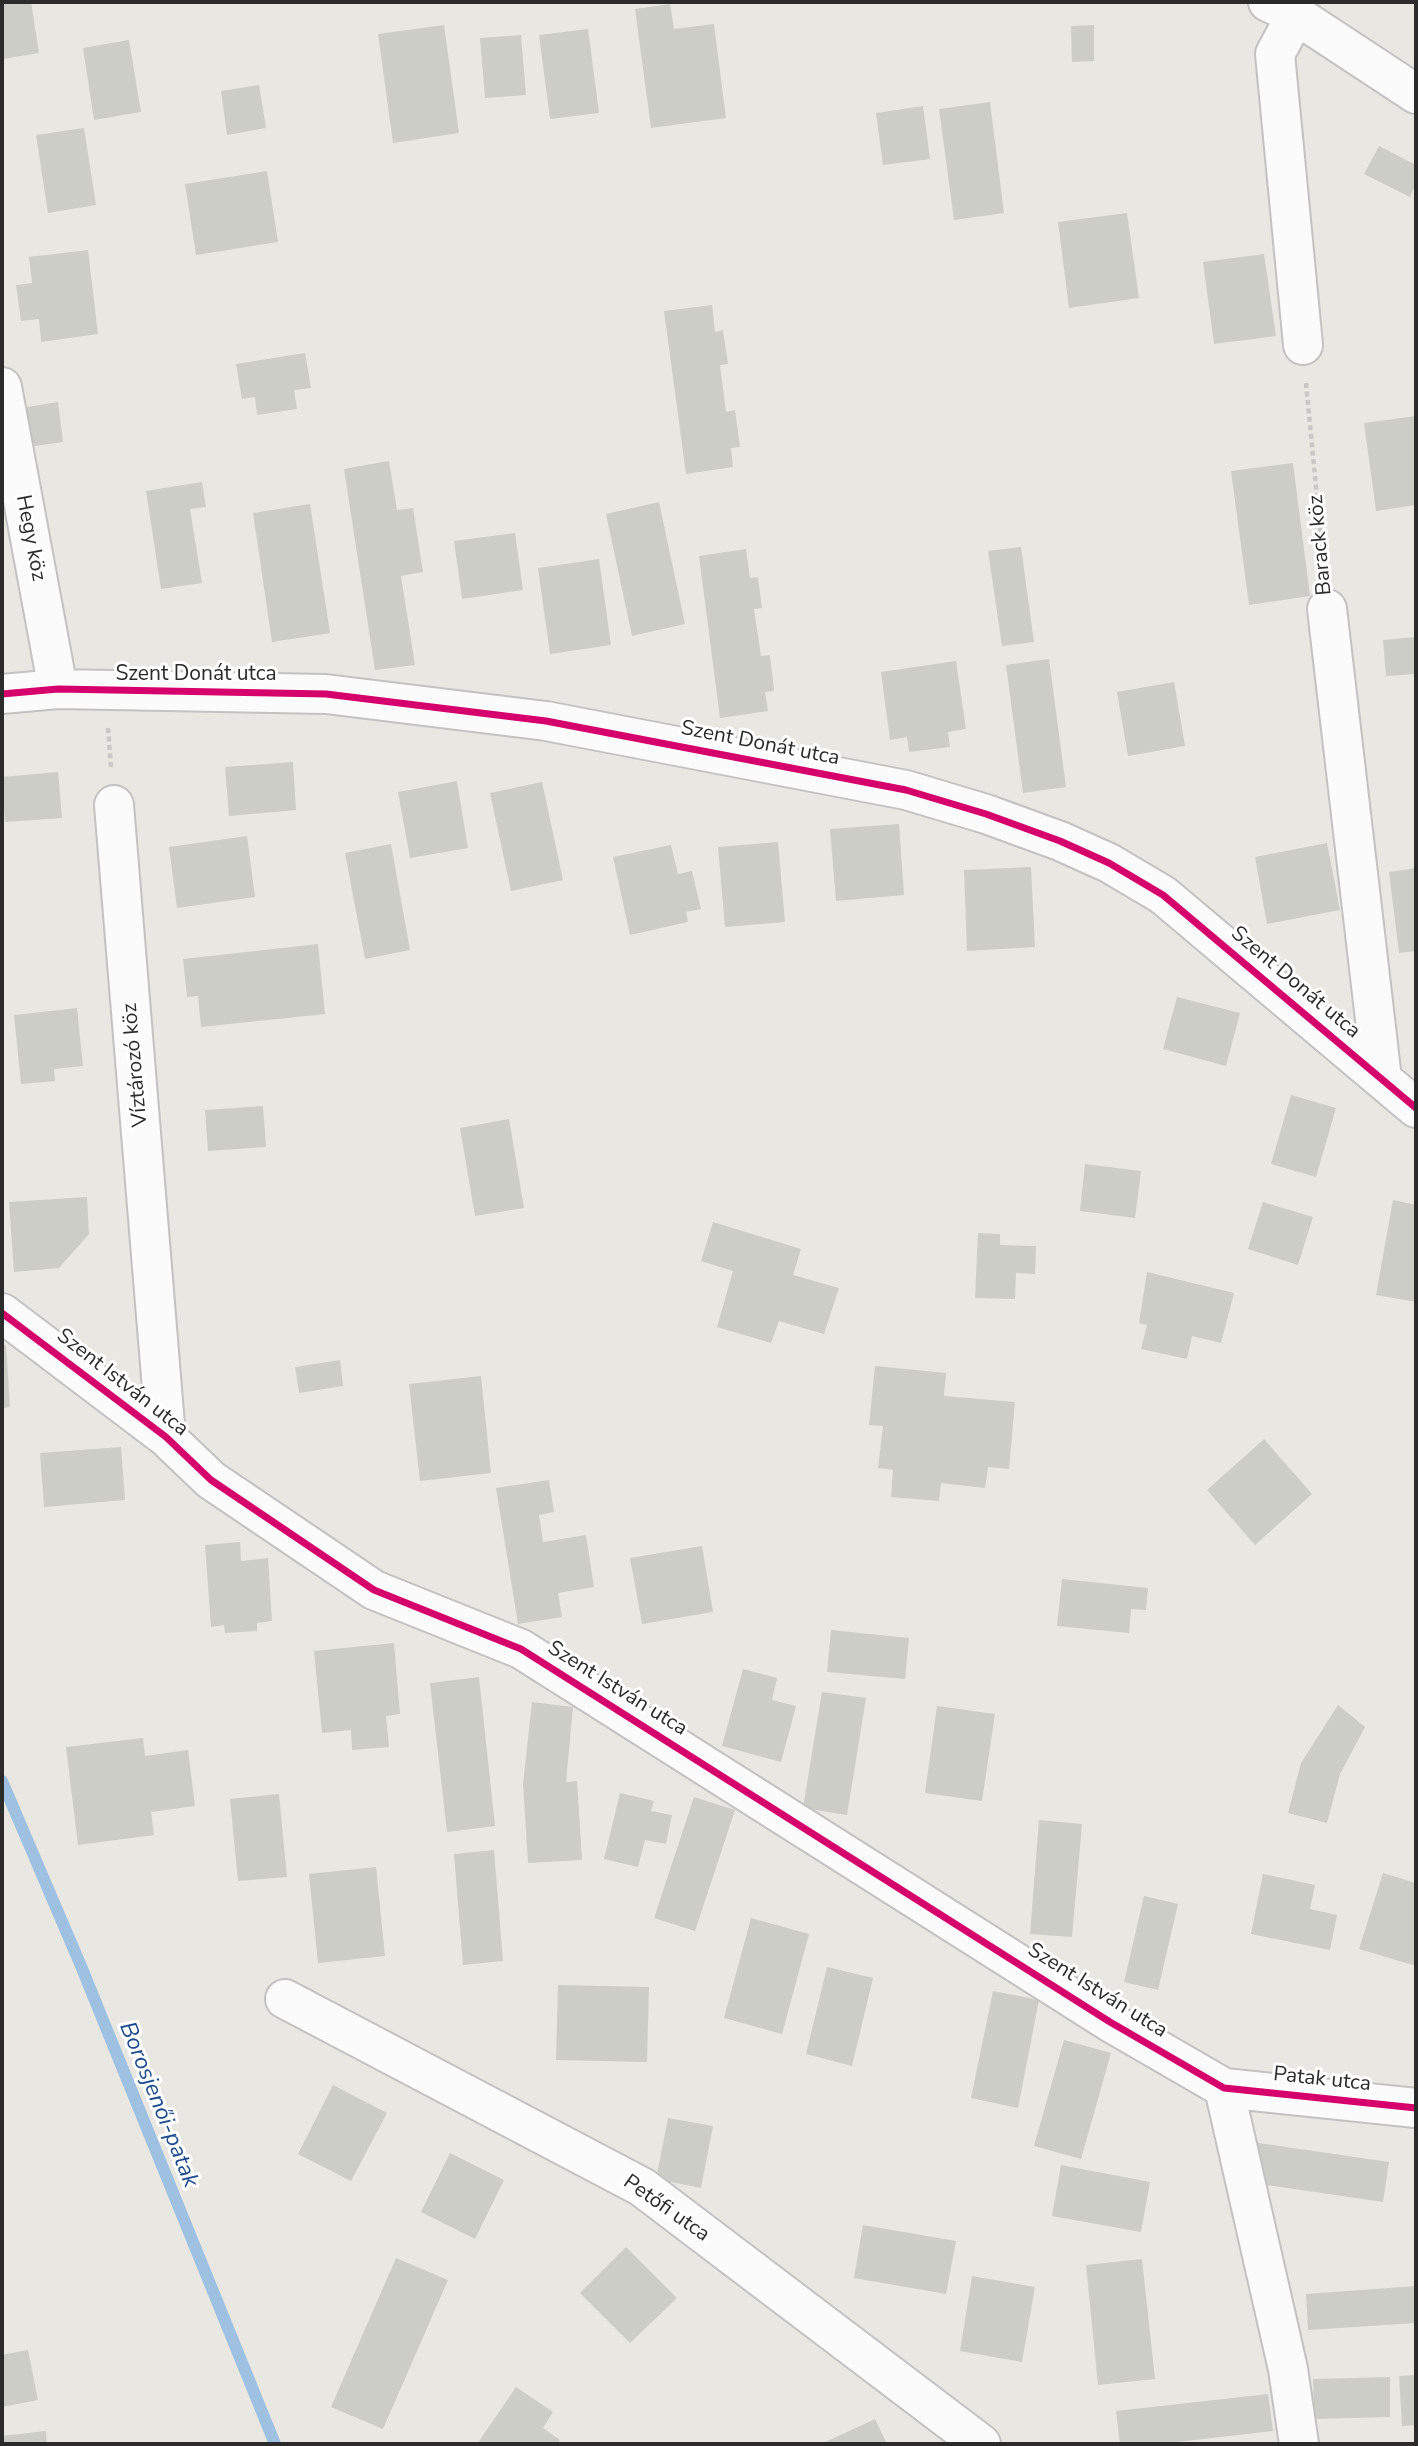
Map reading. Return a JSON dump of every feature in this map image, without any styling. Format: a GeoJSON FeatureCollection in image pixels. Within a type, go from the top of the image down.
{"type":"FeatureCollection","features":[{"type":"Feature","properties":{"kind":"street"},"geometry":{"type":"LineString","coordinates":[[1303,345],[1275,54],[1282,9],[1416,94]]}},
{"type":"Feature","properties":{"kind":"street","name":"Hegy köz"},"geometry":{"type":"LineString","coordinates":[[2,387],[58,689]]}},
{"type":"Feature","properties":{"kind":"street","name":"Barack köz"},"geometry":{"type":"LineString","coordinates":[[1327,609],[1382,1079]]}},
{"type":"Feature","properties":{"kind":"street","name":"Szent Donát utca"},"geometry":{"type":"LineString","coordinates":[[2,694],[58,689],[104,692],[326,694],[546,721],[906,790],[972,810],[1085,852],[1163,895],[1416,1108]]}},
{"type":"Feature","properties":{"kind":"street","name":"Víztározó köz"},"geometry":{"type":"LineString","coordinates":[[114,805],[166,1437]]}},
{"type":"Feature","properties":{"kind":"street","name":"Szent István utca"},"geometry":{"type":"LineString","coordinates":[[2,1313],[166,1437],[211,1480],[374,1590],[521,1649],[1110,2022],[1224,2088]]}},
{"type":"Feature","properties":{"kind":"street","name":"Petőfi utca"},"geometry":{"type":"LineString","coordinates":[[285,1999],[642,2188],[981,2444]]}},
{"type":"Feature","properties":{"kind":"street"},"geometry":{"type":"LineString","coordinates":[[1224,2088],[1288,2369],[1299,2444]]}},
{"type":"Feature","properties":{"kind":"street","name":"Patak utca"},"geometry":{"type":"LineString","coordinates":[[1224,2088],[1416,2108]]}},
{"type":"Feature","properties":{"kind":"path"},"geometry":{"type":"LineString","coordinates":[[104,692],[114,805]]}},
{"type":"Feature","properties":{"kind":"building"},"geometry":{"type":"Polygon","coordinates":[[[2,2],[31,2],[39,53],[2,59],[2,2]]]}},
{"type":"Feature","properties":{"kind":"building"},"geometry":{"type":"Polygon","coordinates":[[[670,4],[674,29],[714,24],[726,118],[651,128],[635,9],[670,4]]]}},
{"type":"Feature","properties":{"kind":"building"},"geometry":{"type":"Polygon","coordinates":[[[444,25],[459,133],[393,143],[378,34],[444,25]]]}},
{"type":"Feature","properties":{"kind":"building"},"geometry":{"type":"Polygon","coordinates":[[[1094,25],[1094,61],[1072,62],[1071,26],[1094,25]]]}},
{"type":"Feature","properties":{"kind":"building"},"geometry":{"type":"Polygon","coordinates":[[[588,29],[599,113],[550,119],[539,35],[588,29]]]}},
{"type":"Feature","properties":{"kind":"building"},"geometry":{"type":"Polygon","coordinates":[[[521,35],[526,95],[485,98],[480,38],[521,35]]]}},
{"type":"Feature","properties":{"kind":"building"},"geometry":{"type":"Polygon","coordinates":[[[129,40],[141,112],[94,120],[83,48],[129,40]]]}},
{"type":"Feature","properties":{"kind":"building"},"geometry":{"type":"Polygon","coordinates":[[[259,85],[266,128],[227,135],[221,91],[259,85]]]}},
{"type":"Feature","properties":{"kind":"building"},"geometry":{"type":"Polygon","coordinates":[[[990,102],[1004,213],[954,220],[939,109],[990,102]]]}},
{"type":"Feature","properties":{"kind":"building"},"geometry":{"type":"Polygon","coordinates":[[[923,106],[930,159],[883,165],[876,113],[923,106]]]}},
{"type":"Feature","properties":{"kind":"building"},"geometry":{"type":"Polygon","coordinates":[[[84,128],[96,205],[48,213],[36,135],[84,128]]]}},
{"type":"Feature","properties":{"kind":"building"},"geometry":{"type":"Polygon","coordinates":[[[1379,146],[1416,165],[1416,183],[1410,197],[1364,174],[1379,146]]]}},
{"type":"Feature","properties":{"kind":"building"},"geometry":{"type":"Polygon","coordinates":[[[267,171],[278,242],[196,255],[185,184],[267,171]]]}},
{"type":"Feature","properties":{"kind":"building"},"geometry":{"type":"Polygon","coordinates":[[[1127,213],[1139,298],[1069,308],[1058,222],[1127,213]]]}},
{"type":"Feature","properties":{"kind":"building"},"geometry":{"type":"Polygon","coordinates":[[[88,250],[98,334],[41,342],[39,319],[21,321],[16,285],[32,283],[29,257],[88,250]]]}},
{"type":"Feature","properties":{"kind":"building"},"geometry":{"type":"Polygon","coordinates":[[[1264,254],[1276,336],[1214,344],[1203,262],[1264,254]]]}},
{"type":"Feature","properties":{"kind":"building"},"geometry":{"type":"Polygon","coordinates":[[[712,305],[715,332],[723,330],[728,364],[720,365],[726,412],[735,410],[740,447],[731,448],[733,467],[686,474],[664,311],[712,305]]]}},
{"type":"Feature","properties":{"kind":"building"},"geometry":{"type":"Polygon","coordinates":[[[305,353],[311,388],[294,390],[297,409],[257,415],[255,397],[242,399],[236,364],[305,353]]]}},
{"type":"Feature","properties":{"kind":"building"},"geometry":{"type":"Polygon","coordinates":[[[58,402],[63,442],[28,447],[22,408],[58,402]]]}},
{"type":"Feature","properties":{"kind":"building"},"geometry":{"type":"Polygon","coordinates":[[[1416,416],[1416,505],[1376,511],[1364,423],[1416,416]]]}},
{"type":"Feature","properties":{"kind":"building"},"geometry":{"type":"Polygon","coordinates":[[[389,461],[397,510],[413,508],[423,572],[401,576],[415,665],[375,670],[344,469],[389,461]]]}},
{"type":"Feature","properties":{"kind":"building"},"geometry":{"type":"Polygon","coordinates":[[[1293,463],[1310,596],[1249,605],[1231,471],[1293,463]]]}},
{"type":"Feature","properties":{"kind":"building"},"geometry":{"type":"Polygon","coordinates":[[[202,482],[206,507],[190,509],[202,583],[161,589],[146,491],[202,482]]]}},
{"type":"Feature","properties":{"kind":"building"},"geometry":{"type":"Polygon","coordinates":[[[659,502],[685,624],[632,636],[606,514],[659,502]]]}},
{"type":"Feature","properties":{"kind":"building"},"geometry":{"type":"Polygon","coordinates":[[[310,504],[330,633],[272,642],[253,513],[310,504]]]}},
{"type":"Feature","properties":{"kind":"building"},"geometry":{"type":"Polygon","coordinates":[[[515,533],[523,590],[462,599],[454,541],[515,533]]]}},
{"type":"Feature","properties":{"kind":"building"},"geometry":{"type":"Polygon","coordinates":[[[1021,547],[1034,642],[1002,646],[988,551],[1021,547]]]}},
{"type":"Feature","properties":{"kind":"building"},"geometry":{"type":"Polygon","coordinates":[[[746,549],[750,578],[758,577],[762,608],[754,609],[761,656],[770,655],[774,691],[765,692],[768,711],[720,718],[699,556],[746,549]]]}},
{"type":"Feature","properties":{"kind":"building"},"geometry":{"type":"Polygon","coordinates":[[[599,559],[611,645],[550,654],[538,568],[599,559]]]}},
{"type":"Feature","properties":{"kind":"building"},"geometry":{"type":"Polygon","coordinates":[[[1416,637],[1416,674],[1386,676],[1383,640],[1416,637]]]}},
{"type":"Feature","properties":{"kind":"building"},"geometry":{"type":"Polygon","coordinates":[[[1049,659],[1066,787],[1023,793],[1006,665],[1049,659]]]}},
{"type":"Feature","properties":{"kind":"building"},"geometry":{"type":"Polygon","coordinates":[[[956,661],[966,729],[948,732],[950,747],[909,752],[907,737],[890,740],[881,672],[956,661]]]}},
{"type":"Feature","properties":{"kind":"building"},"geometry":{"type":"Polygon","coordinates":[[[1174,682],[1185,746],[1128,756],[1117,692],[1174,682]]]}},
{"type":"Feature","properties":{"kind":"building"},"geometry":{"type":"Polygon","coordinates":[[[293,762],[296,810],[229,816],[225,767],[293,762]]]}},
{"type":"Feature","properties":{"kind":"building"},"geometry":{"type":"Polygon","coordinates":[[[58,772],[62,818],[5,822],[2,777],[58,772]]]}},
{"type":"Feature","properties":{"kind":"building"},"geometry":{"type":"Polygon","coordinates":[[[457,781],[468,848],[410,858],[398,792],[457,781]]]}},
{"type":"Feature","properties":{"kind":"building"},"geometry":{"type":"Polygon","coordinates":[[[542,782],[563,880],[511,891],[490,793],[542,782]]]}},
{"type":"Feature","properties":{"kind":"building"},"geometry":{"type":"Polygon","coordinates":[[[899,824],[904,895],[836,901],[830,829],[899,824]]]}},
{"type":"Feature","properties":{"kind":"building"},"geometry":{"type":"Polygon","coordinates":[[[247,836],[255,897],[177,908],[169,847],[247,836]]]}},
{"type":"Feature","properties":{"kind":"building"},"geometry":{"type":"Polygon","coordinates":[[[778,842],[785,922],[725,927],[718,847],[778,842]]]}},
{"type":"Feature","properties":{"kind":"building"},"geometry":{"type":"Polygon","coordinates":[[[1327,843],[1340,910],[1267,924],[1255,857],[1327,843]]]}},
{"type":"Feature","properties":{"kind":"building"},"geometry":{"type":"Polygon","coordinates":[[[391,844],[410,950],[365,959],[345,853],[391,844]]]}},
{"type":"Feature","properties":{"kind":"building"},"geometry":{"type":"Polygon","coordinates":[[[671,845],[678,874],[692,871],[701,909],[686,912],[688,922],[630,935],[613,857],[671,845]]]}},
{"type":"Feature","properties":{"kind":"building"},"geometry":{"type":"Polygon","coordinates":[[[1031,867],[1035,947],[967,951],[964,870],[1031,867]]]}},
{"type":"Feature","properties":{"kind":"building"},"geometry":{"type":"Polygon","coordinates":[[[1416,868],[1416,951],[1399,953],[1389,872],[1416,868]]]}},
{"type":"Feature","properties":{"kind":"building"},"geometry":{"type":"Polygon","coordinates":[[[318,944],[325,1014],[201,1027],[198,996],[187,997],[183,959],[318,944]]]}},
{"type":"Feature","properties":{"kind":"building"},"geometry":{"type":"Polygon","coordinates":[[[1177,997],[1240,1013],[1226,1066],[1163,1049],[1177,997]]]}},
{"type":"Feature","properties":{"kind":"building"},"geometry":{"type":"Polygon","coordinates":[[[77,1008],[83,1066],[54,1069],[55,1081],[21,1084],[14,1015],[77,1008]]]}},
{"type":"Feature","properties":{"kind":"building"},"geometry":{"type":"Polygon","coordinates":[[[1291,1095],[1336,1108],[1316,1177],[1271,1164],[1291,1095]]]}},
{"type":"Feature","properties":{"kind":"building"},"geometry":{"type":"Polygon","coordinates":[[[263,1106],[266,1147],[208,1151],[205,1110],[263,1106]]]}},
{"type":"Feature","properties":{"kind":"building"},"geometry":{"type":"Polygon","coordinates":[[[509,1119],[524,1208],[475,1216],[460,1128],[509,1119]]]}},
{"type":"Feature","properties":{"kind":"building"},"geometry":{"type":"Polygon","coordinates":[[[1085,1164],[1141,1171],[1135,1218],[1080,1211],[1085,1164]]]}},
{"type":"Feature","properties":{"kind":"building"},"geometry":{"type":"Polygon","coordinates":[[[87,1197],[89,1234],[59,1268],[14,1272],[9,1202],[87,1197]]]}},
{"type":"Feature","properties":{"kind":"building"},"geometry":{"type":"Polygon","coordinates":[[[1393,1200],[1416,1205],[1416,1302],[1376,1295],[1393,1200]]]}},
{"type":"Feature","properties":{"kind":"building"},"geometry":{"type":"Polygon","coordinates":[[[1263,1202],[1313,1217],[1298,1265],[1248,1249],[1263,1202]]]}},
{"type":"Feature","properties":{"kind":"building"},"geometry":{"type":"Polygon","coordinates":[[[713,1222],[801,1249],[793,1275],[839,1288],[824,1334],[779,1321],[771,1343],[717,1327],[733,1271],[701,1261],[713,1222]]]}},
{"type":"Feature","properties":{"kind":"building"},"geometry":{"type":"Polygon","coordinates":[[[978,1233],[1000,1234],[1000,1245],[1036,1246],[1035,1274],[1016,1273],[1015,1299],[975,1298],[978,1233]]]}},
{"type":"Feature","properties":{"kind":"building"},"geometry":{"type":"Polygon","coordinates":[[[1147,1272],[1234,1293],[1221,1343],[1192,1336],[1187,1359],[1141,1349],[1147,1325],[1139,1323],[1147,1272]]]}},
{"type":"Feature","properties":{"kind":"building"},"geometry":{"type":"Polygon","coordinates":[[[2,1345],[6,1345],[10,1407],[2,1408],[2,1345]]]}},
{"type":"Feature","properties":{"kind":"building"},"geometry":{"type":"Polygon","coordinates":[[[340,1360],[343,1386],[299,1393],[295,1367],[340,1360]]]}},
{"type":"Feature","properties":{"kind":"building"},"geometry":{"type":"Polygon","coordinates":[[[875,1366],[946,1373],[944,1396],[1015,1402],[1009,1469],[988,1467],[985,1488],[941,1483],[939,1501],[891,1497],[893,1470],[878,1468],[883,1426],[869,1425],[875,1366]]]}},
{"type":"Feature","properties":{"kind":"building"},"geometry":{"type":"Polygon","coordinates":[[[481,1376],[491,1473],[420,1481],[409,1384],[481,1376]]]}},
{"type":"Feature","properties":{"kind":"building"},"geometry":{"type":"Polygon","coordinates":[[[1264,1439],[1312,1494],[1255,1545],[1207,1490],[1264,1439]]]}},
{"type":"Feature","properties":{"kind":"building"},"geometry":{"type":"Polygon","coordinates":[[[121,1447],[125,1500],[44,1507],[40,1453],[121,1447]]]}},
{"type":"Feature","properties":{"kind":"building"},"geometry":{"type":"Polygon","coordinates":[[[549,1480],[554,1512],[539,1515],[543,1542],[586,1535],[594,1587],[558,1593],[562,1617],[518,1624],[496,1488],[549,1480]]]}},
{"type":"Feature","properties":{"kind":"building"},"geometry":{"type":"Polygon","coordinates":[[[240,1542],[241,1561],[268,1558],[272,1621],[257,1623],[257,1631],[225,1633],[224,1625],[211,1627],[205,1545],[240,1542]]]}},
{"type":"Feature","properties":{"kind":"building"},"geometry":{"type":"Polygon","coordinates":[[[702,1546],[713,1612],[642,1624],[630,1558],[702,1546]]]}},
{"type":"Feature","properties":{"kind":"building"},"geometry":{"type":"Polygon","coordinates":[[[1062,1579],[1148,1588],[1146,1610],[1131,1609],[1129,1633],[1057,1626],[1062,1579]]]}},
{"type":"Feature","properties":{"kind":"building"},"geometry":{"type":"Polygon","coordinates":[[[831,1630],[909,1638],[905,1679],[827,1672],[831,1630]]]}},
{"type":"Feature","properties":{"kind":"building"},"geometry":{"type":"Polygon","coordinates":[[[394,1643],[400,1714],[386,1716],[389,1747],[352,1750],[351,1730],[322,1733],[314,1651],[394,1643]]]}},
{"type":"Feature","properties":{"kind":"building"},"geometry":{"type":"Polygon","coordinates":[[[743,1669],[777,1678],[772,1700],[796,1706],[781,1762],[722,1746],[743,1669]]]}},
{"type":"Feature","properties":{"kind":"building"},"geometry":{"type":"Polygon","coordinates":[[[479,1677],[495,1826],[447,1832],[430,1683],[479,1677]]]}},
{"type":"Feature","properties":{"kind":"building"},"geometry":{"type":"Polygon","coordinates":[[[822,1692],[866,1698],[847,1815],[803,1808],[822,1692]]]}},
{"type":"Feature","properties":{"kind":"building"},"geometry":{"type":"Polygon","coordinates":[[[532,1702],[573,1707],[566,1782],[577,1781],[582,1860],[528,1863],[523,1784],[532,1702]]]}},
{"type":"Feature","properties":{"kind":"building"},"geometry":{"type":"Polygon","coordinates":[[[1338,1705],[1365,1727],[1340,1774],[1327,1823],[1288,1813],[1301,1763],[1338,1705]]]}},
{"type":"Feature","properties":{"kind":"building"},"geometry":{"type":"Polygon","coordinates":[[[937,1706],[995,1714],[982,1801],[925,1793],[937,1706]]]}},
{"type":"Feature","properties":{"kind":"building"},"geometry":{"type":"Polygon","coordinates":[[[143,1738],[145,1756],[188,1750],[195,1806],[151,1812],[154,1835],[78,1845],[66,1747],[143,1738]]]}},
{"type":"Feature","properties":{"kind":"building"},"geometry":{"type":"Polygon","coordinates":[[[620,1793],[654,1801],[651,1811],[672,1815],[666,1844],[645,1840],[638,1867],[604,1859],[620,1793]]]}},
{"type":"Feature","properties":{"kind":"building"},"geometry":{"type":"Polygon","coordinates":[[[279,1794],[287,1877],[238,1881],[230,1799],[279,1794]]]}},
{"type":"Feature","properties":{"kind":"building"},"geometry":{"type":"Polygon","coordinates":[[[694,1797],[735,1810],[695,1931],[654,1918],[694,1797]]]}},
{"type":"Feature","properties":{"kind":"building"},"geometry":{"type":"Polygon","coordinates":[[[1039,1820],[1082,1824],[1072,1937],[1030,1934],[1039,1820]]]}},
{"type":"Feature","properties":{"kind":"building"},"geometry":{"type":"Polygon","coordinates":[[[494,1850],[503,1961],[463,1965],[454,1854],[494,1850]]]}},
{"type":"Feature","properties":{"kind":"building"},"geometry":{"type":"Polygon","coordinates":[[[376,1867],[385,1956],[318,1963],[309,1874],[376,1867]]]}},
{"type":"Feature","properties":{"kind":"building"},"geometry":{"type":"Polygon","coordinates":[[[1383,1873],[1416,1883],[1416,1966],[1359,1949],[1383,1873]]]}},
{"type":"Feature","properties":{"kind":"building"},"geometry":{"type":"Polygon","coordinates":[[[1263,1874],[1315,1885],[1310,1909],[1337,1915],[1330,1950],[1251,1934],[1263,1874]]]}},
{"type":"Feature","properties":{"kind":"building"},"geometry":{"type":"Polygon","coordinates":[[[1144,1896],[1178,1904],[1158,1990],[1124,1982],[1144,1896]]]}},
{"type":"Feature","properties":{"kind":"building"},"geometry":{"type":"Polygon","coordinates":[[[751,1918],[809,1934],[782,2034],[724,2018],[751,1918]]]}},
{"type":"Feature","properties":{"kind":"building"},"geometry":{"type":"Polygon","coordinates":[[[827,1967],[873,1978],[852,2066],[806,2054],[827,1967]]]}},
{"type":"Feature","properties":{"kind":"building"},"geometry":{"type":"Polygon","coordinates":[[[558,1985],[649,1987],[647,2062],[556,2060],[558,1985]]]}},
{"type":"Feature","properties":{"kind":"building"},"geometry":{"type":"Polygon","coordinates":[[[993,1991],[1039,2000],[1018,2108],[971,2098],[993,1991]]]}},
{"type":"Feature","properties":{"kind":"building"},"geometry":{"type":"Polygon","coordinates":[[[1064,2040],[1111,2053],[1081,2159],[1034,2146],[1064,2040]]]}},
{"type":"Feature","properties":{"kind":"building"},"geometry":{"type":"Polygon","coordinates":[[[333,2085],[387,2113],[351,2181],[298,2154],[333,2085]]]}},
{"type":"Feature","properties":{"kind":"building"},"geometry":{"type":"Polygon","coordinates":[[[668,2118],[713,2126],[701,2188],[656,2179],[668,2118]]]}},
{"type":"Feature","properties":{"kind":"building"},"geometry":{"type":"Polygon","coordinates":[[[1252,2142],[1389,2162],[1383,2202],[1246,2182],[1252,2142]]]}},
{"type":"Feature","properties":{"kind":"building"},"geometry":{"type":"Polygon","coordinates":[[[450,2153],[504,2180],[475,2239],[421,2212],[450,2153]]]}},
{"type":"Feature","properties":{"kind":"building"},"geometry":{"type":"Polygon","coordinates":[[[1061,2165],[1150,2182],[1141,2232],[1052,2216],[1061,2165]]]}},
{"type":"Feature","properties":{"kind":"building"},"geometry":{"type":"Polygon","coordinates":[[[863,2225],[956,2241],[946,2294],[854,2278],[863,2225]]]}},
{"type":"Feature","properties":{"kind":"building"},"geometry":{"type":"Polygon","coordinates":[[[626,2247],[677,2298],[630,2343],[580,2293],[626,2247]]]}},
{"type":"Feature","properties":{"kind":"building"},"geometry":{"type":"Polygon","coordinates":[[[396,2258],[448,2280],[383,2429],[331,2407],[396,2258]]]}},
{"type":"Feature","properties":{"kind":"building"},"geometry":{"type":"Polygon","coordinates":[[[1142,2259],[1155,2379],[1098,2385],[1086,2265],[1142,2259]]]}},
{"type":"Feature","properties":{"kind":"building"},"geometry":{"type":"Polygon","coordinates":[[[972,2276],[1035,2287],[1022,2362],[960,2351],[972,2276]]]}},
{"type":"Feature","properties":{"kind":"building"},"geometry":{"type":"Polygon","coordinates":[[[1416,2286],[1416,2323],[1308,2330],[1306,2294],[1416,2286]]]}},
{"type":"Feature","properties":{"kind":"building"},"geometry":{"type":"Polygon","coordinates":[[[28,2350],[38,2400],[2,2407],[2,2355],[28,2350]]]}},
{"type":"Feature","properties":{"kind":"building"},"geometry":{"type":"Polygon","coordinates":[[[1416,2375],[1416,2425],[1402,2426],[1399,2376],[1416,2375]]]}},
{"type":"Feature","properties":{"kind":"building"},"geometry":{"type":"Polygon","coordinates":[[[1390,2377],[1390,2417],[1314,2419],[1313,2379],[1390,2377]]]}},
{"type":"Feature","properties":{"kind":"building"},"geometry":{"type":"Polygon","coordinates":[[[516,2387],[553,2412],[543,2428],[560,2440],[557,2444],[477,2444],[516,2387]]]}},
{"type":"Feature","properties":{"kind":"building"},"geometry":{"type":"Polygon","coordinates":[[[1268,2394],[1273,2431],[1159,2444],[1120,2444],[1116,2411],[1268,2394]]]}},
{"type":"Feature","properties":{"kind":"building"},"geometry":{"type":"Polygon","coordinates":[[[875,2419],[887,2444],[821,2444],[875,2419]]]}},
{"type":"Feature","properties":{"kind":"building"},"geometry":{"type":"Polygon","coordinates":[[[46,2431],[47,2444],[2,2444],[2,2436],[46,2431]]]}},
{"type":"Feature","properties":{"kind":"waterway","name":"Borosjenői-patak"},"geometry":{"type":"LineString","coordinates":[[2,1781],[81,1966],[275,2444]]}},
{"type":"Feature","properties":{"kind":"cycle path"},"geometry":{"type":"LineString","coordinates":[[2,694],[58,689],[326,694],[546,721],[906,790],[986,814],[1060,841],[1109,863],[1163,895],[1416,1108]]}},
{"type":"Feature","properties":{"kind":"cycle path"},"geometry":{"type":"LineString","coordinates":[[2,1313],[166,1437],[211,1480],[374,1590],[521,1649],[1110,2022],[1224,2088],[1416,2108]]}}]}
